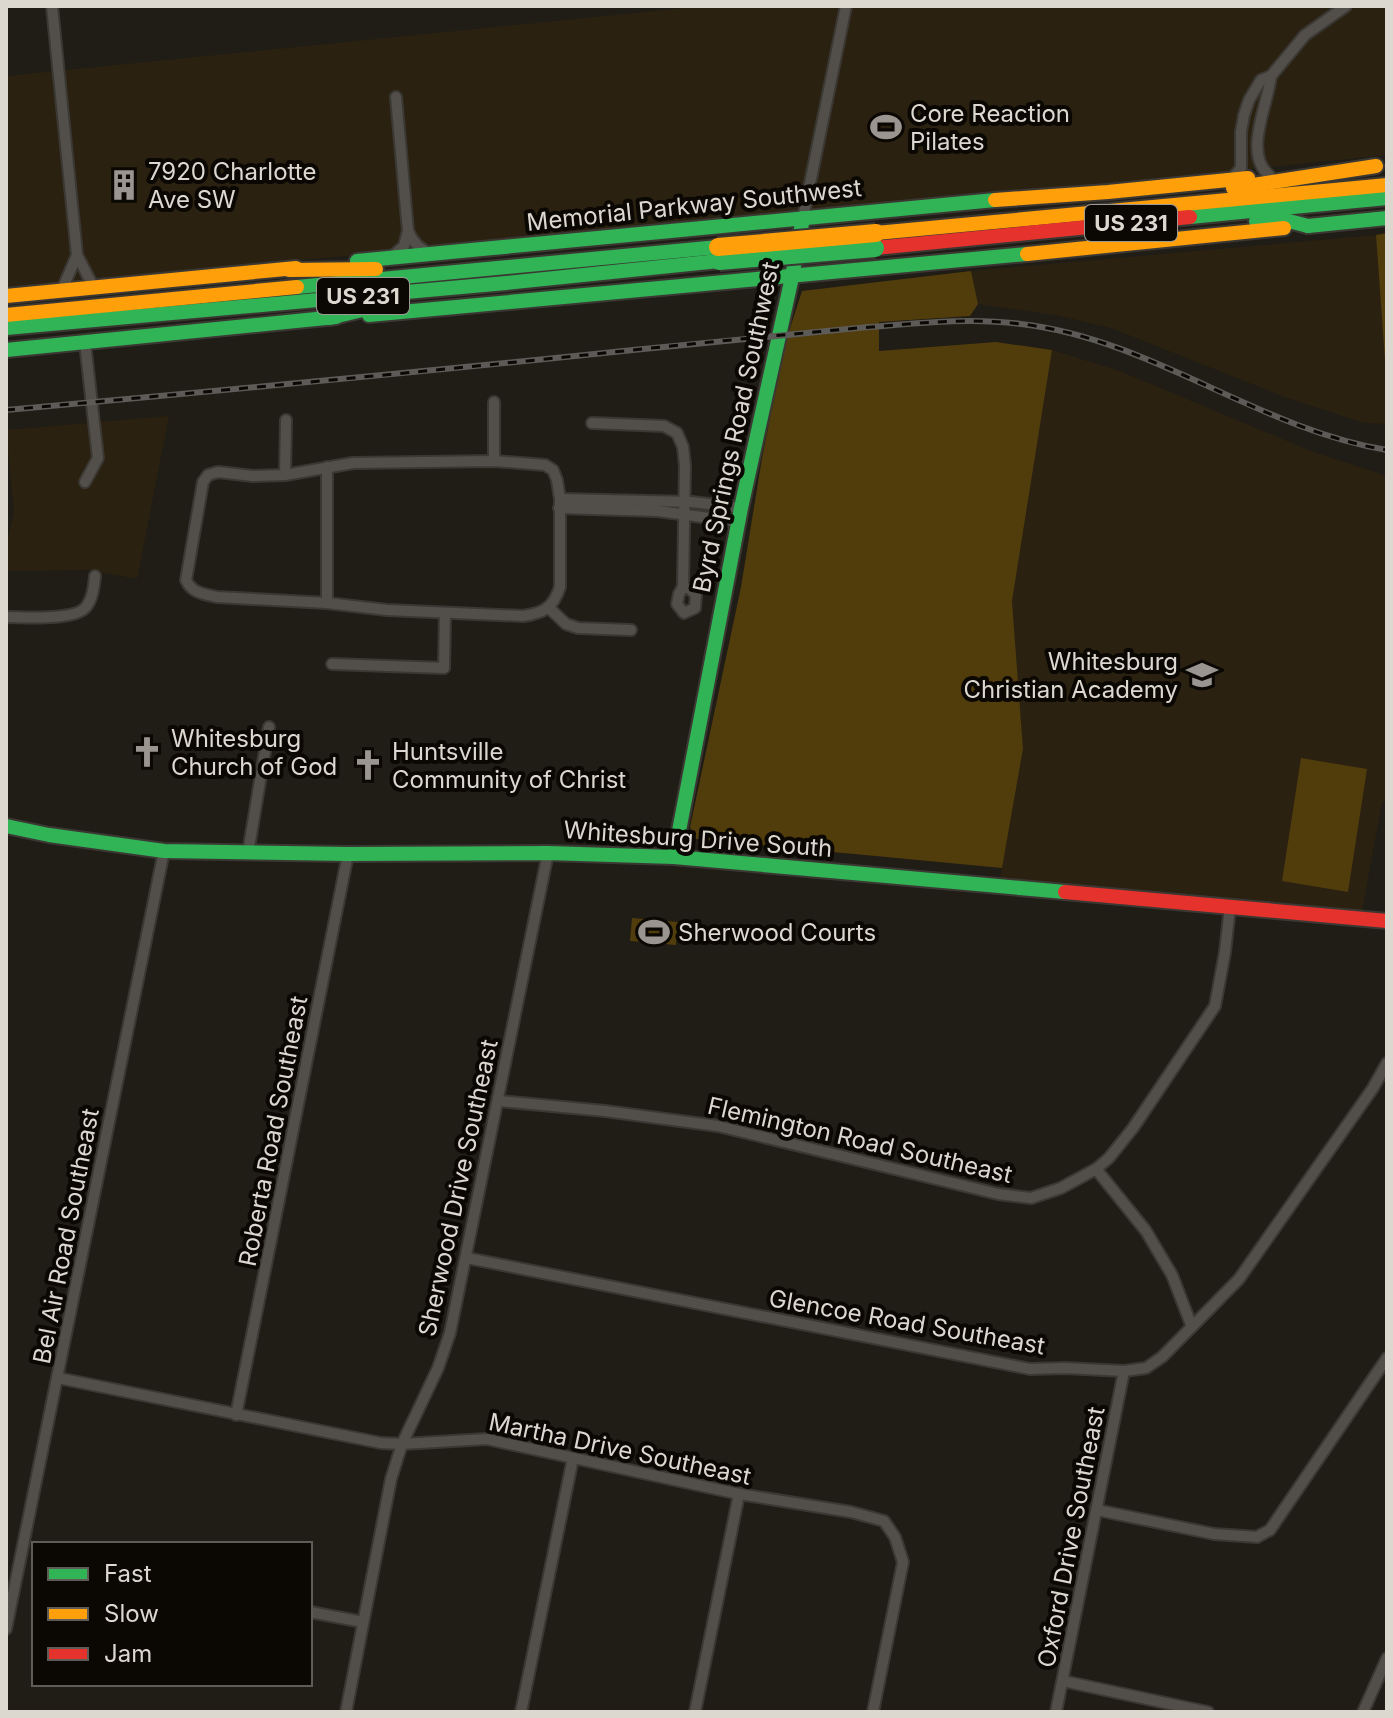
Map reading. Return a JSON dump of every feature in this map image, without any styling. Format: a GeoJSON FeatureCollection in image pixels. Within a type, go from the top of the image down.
{"type":"FeatureCollection","features":[{"type":"Feature","properties":{"kind":"main road","name":"Memorial Parkway Southwest"},"geometry":{"type":"LineString","coordinates":[[6,296],[730,224],[1382,166]]}},
{"type":"Feature","properties":{"kind":"main road"},"geometry":{"type":"LineString","coordinates":[[1132,216],[1155,200],[1382,166]]}},
{"type":"Feature","properties":{"kind":"main road","name":"Memorial Parkway Southwest"},"geometry":{"type":"LineString","coordinates":[[1132,216],[1387,185]]}},
{"type":"Feature","properties":{"kind":"main road","name":"Memorial Parkway Southwest"},"geometry":{"type":"LineString","coordinates":[[6,328],[719,254],[1132,216],[1387,198]]}},
{"type":"Feature","properties":{"kind":"main road"},"geometry":{"type":"LineString","coordinates":[[858,270],[850,263],[849,236],[857,218],[869,211]]}},
{"type":"Feature","properties":{"kind":"main road"},"geometry":{"type":"LineString","coordinates":[[1132,216],[1157,227],[1289,221],[1308,226]]}},
{"type":"Feature","properties":{"kind":"main road","name":"Byrd Springs Road Southwest"},"geometry":{"type":"LineString","coordinates":[[674,857],[740,515],[803,218]]}},
{"type":"Feature","properties":{"kind":"main road"},"geometry":{"type":"LineString","coordinates":[[6,350],[946,263],[1387,218]]}},
{"type":"Feature","properties":{"kind":"main road"},"geometry":{"type":"LineString","coordinates":[[729,283],[744,272],[747,253],[741,234],[730,224]]}},
{"type":"Feature","properties":{"kind":"main road"},"geometry":{"type":"LineString","coordinates":[[289,270],[508,275]]}},
{"type":"Feature","properties":{"kind":"main road","name":"Memorial Parkway Southwest"},"geometry":{"type":"LineString","coordinates":[[6,315],[508,275]]}},
{"type":"Feature","properties":{"kind":"main road"},"geometry":{"type":"LineString","coordinates":[[329,318],[407,300],[484,291],[508,275]]}},
{"type":"Feature","properties":{"kind":"main road","name":"Whitesburg Drive South"},"geometry":{"type":"LineString","coordinates":[[6,826],[95,843],[164,851],[548,853],[674,857],[1387,921]]}},
{"type":"Feature","properties":{"kind":"street"},"geometry":{"type":"LineString","coordinates":[[52,6],[77,255],[94,288]]}},
{"type":"Feature","properties":{"kind":"street","name":"Byrd Springs Road Southwest"},"geometry":{"type":"LineString","coordinates":[[803,218],[846,6]]}},
{"type":"Feature","properties":{"kind":"street"},"geometry":{"type":"LineString","coordinates":[[1231,180],[1241,168],[1244,115],[1261,80],[1271,76],[1305,35],[1346,6]]}},
{"type":"Feature","properties":{"kind":"street"},"geometry":{"type":"LineString","coordinates":[[1269,175],[1261,169],[1257,157],[1271,76]]}},
{"type":"Feature","properties":{"kind":"street"},"geometry":{"type":"LineString","coordinates":[[396,97],[408,231],[412,240],[432,255]]}},
{"type":"Feature","properties":{"kind":"street"},"geometry":{"type":"LineString","coordinates":[[388,259],[404,246],[408,231]]}},
{"type":"Feature","properties":{"kind":"street"},"geometry":{"type":"LineString","coordinates":[[62,290],[77,255]]}},
{"type":"Feature","properties":{"kind":"street"},"geometry":{"type":"LineString","coordinates":[[85,343],[98,458],[85,482]]}},
{"type":"Feature","properties":{"kind":"street"},"geometry":{"type":"LineString","coordinates":[[494,402],[494,461]]}},
{"type":"Feature","properties":{"kind":"street"},"geometry":{"type":"LineString","coordinates":[[285,475],[286,420]]}},
{"type":"Feature","properties":{"kind":"street"},"geometry":{"type":"LineString","coordinates":[[592,423],[664,426],[677,433],[683,447],[683,587]]}},
{"type":"Feature","properties":{"kind":"street"},"geometry":{"type":"LineString","coordinates":[[494,461],[545,465],[553,470],[557,480],[560,587],[556,600],[538,614],[387,610],[200,594],[189,588],[186,580],[203,482],[208,475],[218,472],[253,476],[285,475],[376,462],[494,461]]}},
{"type":"Feature","properties":{"kind":"street"},"geometry":{"type":"LineString","coordinates":[[327,467],[327,603]]}},
{"type":"Feature","properties":{"kind":"street"},"geometry":{"type":"LineString","coordinates":[[559,504],[685,502],[740,515]]}},
{"type":"Feature","properties":{"kind":"street"},"geometry":{"type":"LineString","coordinates":[[559,504],[740,515]]}},
{"type":"Feature","properties":{"kind":"street"},"geometry":{"type":"LineString","coordinates":[[6,617],[55,617],[80,612],[87,607],[95,576]]}},
{"type":"Feature","properties":{"kind":"street"},"geometry":{"type":"LineString","coordinates":[[548,607],[566,624],[578,628],[631,630]]}},
{"type":"Feature","properties":{"kind":"street"},"geometry":{"type":"LineString","coordinates":[[332,664],[444,668],[445,613]]}},
{"type":"Feature","properties":{"kind":"street"},"geometry":{"type":"LineString","coordinates":[[248,853],[269,727]]}},
{"type":"Feature","properties":{"kind":"street","name":"Bel Air Road Southeast"},"geometry":{"type":"LineString","coordinates":[[6,1629],[164,851]]}},
{"type":"Feature","properties":{"kind":"street","name":"Sherwood Drive Southeast"},"geometry":{"type":"LineString","coordinates":[[346,1712],[391,1479],[402,1444],[438,1368],[450,1333],[548,853]]}},
{"type":"Feature","properties":{"kind":"street","name":"Roberta Road Southeast"},"geometry":{"type":"LineString","coordinates":[[236,1415],[348,854]]}},
{"type":"Feature","properties":{"kind":"street","name":"Flemington Road Southeast"},"geometry":{"type":"LineString","coordinates":[[499,1101],[718,1126],[998,1194],[1031,1198],[1061,1188],[1096,1169],[1133,1128],[1215,1006],[1224,963],[1230,907]]}},
{"type":"Feature","properties":{"kind":"street","name":"Glencoe Road Southeast"},"geometry":{"type":"LineString","coordinates":[[467,1258],[1030,1369],[1124,1371],[1146,1368],[1162,1357],[1239,1279],[1373,1088],[1387,1063]]}},
{"type":"Feature","properties":{"kind":"street"},"geometry":{"type":"LineString","coordinates":[[1096,1169],[1146,1231],[1172,1275],[1192,1327]]}},
{"type":"Feature","properties":{"kind":"street"},"geometry":{"type":"LineString","coordinates":[[1097,1510],[1214,1534],[1257,1537],[1270,1530],[1387,1358]]}},
{"type":"Feature","properties":{"kind":"street","name":"Oxford Drive Southeast"},"geometry":{"type":"LineString","coordinates":[[1056,1712],[1124,1371]]}},
{"type":"Feature","properties":{"kind":"street","name":"Martha Drive Southeast"},"geometry":{"type":"LineString","coordinates":[[58,1378],[381,1443],[487,1439],[739,1494],[851,1512],[884,1521],[895,1537],[903,1562],[873,1712]]}},
{"type":"Feature","properties":{"kind":"street"},"geometry":{"type":"LineString","coordinates":[[521,1712],[573,1458]]}},
{"type":"Feature","properties":{"kind":"street"},"geometry":{"type":"LineString","coordinates":[[695,1712],[739,1494]]}},
{"type":"Feature","properties":{"kind":"street"},"geometry":{"type":"LineString","coordinates":[[21,1553],[32,1556]]}},
{"type":"Feature","properties":{"kind":"street"},"geometry":{"type":"LineString","coordinates":[[312,1612],[363,1622]]}},
{"type":"Feature","properties":{"kind":"street"},"geometry":{"type":"LineString","coordinates":[[1363,1712],[1387,1658]]}},
{"type":"Feature","properties":{"kind":"street"},"geometry":{"type":"LineString","coordinates":[[1063,1681],[1208,1712]]}},
{"type":"Feature","properties":{"kind":"shaded area"},"geometry":{"type":"Polygon","coordinates":[[[705,6],[1387,6],[1387,155],[6,288],[6,76],[705,6]]]}},
{"type":"Feature","properties":{"kind":"shaded area"},"geometry":{"type":"Polygon","coordinates":[[[1387,233],[1387,389],[1376,235],[1387,233]]]}},
{"type":"Feature","properties":{"kind":"shaded area"},"geometry":{"type":"Polygon","coordinates":[[[1376,235],[1387,424],[1364,423],[1287,398],[1111,328],[1056,315],[978,304],[971,271],[1376,235]]]}},
{"type":"Feature","properties":{"kind":"shaded area"},"geometry":{"type":"Polygon","coordinates":[[[971,271],[978,304],[970,316],[879,322],[879,351],[996,342],[1052,350],[1012,601],[1023,749],[1002,868],[696,839],[690,827],[741,587],[784,347],[802,291],[971,271]]]}},
{"type":"Feature","properties":{"kind":"shaded area","name":"Whitesburg Christian Academy"},"geometry":{"type":"Polygon","coordinates":[[[1052,350],[1120,371],[1311,451],[1387,476],[1387,799],[1382,803],[1362,911],[1000,878],[1023,749],[1012,601],[1052,350]]]}},
{"type":"Feature","properties":{"kind":"shaded area"},"geometry":{"type":"Polygon","coordinates":[[[169,416],[137,579],[90,570],[6,571],[6,547],[14,512],[6,430],[169,416]]]}},
{"type":"Feature","properties":{"kind":"shaded area"},"geometry":{"type":"Polygon","coordinates":[[[1301,758],[1367,769],[1348,892],[1282,881],[1301,758]]]}},
{"type":"Feature","properties":{"kind":"shaded area","name":"Sherwood Courts"},"geometry":{"type":"Polygon","coordinates":[[[632,918],[678,922],[676,945],[630,941],[632,918]]]}},
{"type":"Feature","properties":{"kind":"railway"},"geometry":{"type":"LineString","coordinates":[[6,410],[858,328],[980,321],[1021,324],[1069,333],[1115,347],[1294,424],[1387,450]]}},
{"type":"Feature","properties":{"kind":"traffic: fast"},"geometry":{"type":"LineString","coordinates":[[1190,217],[1387,198]]}},
{"type":"Feature","properties":{"kind":"traffic: fast"},"geometry":{"type":"LineString","coordinates":[[357,261],[995,200]]}},
{"type":"Feature","properties":{"kind":"traffic: fast"},"geometry":{"type":"LineString","coordinates":[[674,857],[741,508],[803,218]]}},
{"type":"Feature","properties":{"kind":"traffic: fast"},"geometry":{"type":"LineString","coordinates":[[1308,226],[1387,218]]}},
{"type":"Feature","properties":{"kind":"traffic: fast"},"geometry":{"type":"LineString","coordinates":[[1256,221],[1289,221],[1308,226]]}},
{"type":"Feature","properties":{"kind":"traffic: fast"},"geometry":{"type":"LineString","coordinates":[[297,287],[718,247]]}},
{"type":"Feature","properties":{"kind":"traffic: fast"},"geometry":{"type":"LineString","coordinates":[[719,261],[875,248]]}},
{"type":"Feature","properties":{"kind":"traffic: fast"},"geometry":{"type":"LineString","coordinates":[[369,315],[1027,254]]}},
{"type":"Feature","properties":{"kind":"traffic: fast"},"geometry":{"type":"LineString","coordinates":[[6,328],[719,261]]}},
{"type":"Feature","properties":{"kind":"traffic: fast"},"geometry":{"type":"LineString","coordinates":[[329,318],[392,303]]}},
{"type":"Feature","properties":{"kind":"traffic: fast"},"geometry":{"type":"LineString","coordinates":[[6,350],[336,317]]}},
{"type":"Feature","properties":{"kind":"traffic: fast"},"geometry":{"type":"LineString","coordinates":[[6,826],[164,851],[548,853],[674,857],[1065,892]]}},
{"type":"Feature","properties":{"kind":"traffic: slow"},"geometry":{"type":"LineString","coordinates":[[1233,188],[1376,166]]}},
{"type":"Feature","properties":{"kind":"traffic: slow"},"geometry":{"type":"LineString","coordinates":[[995,200],[1248,178]]}},
{"type":"Feature","properties":{"kind":"traffic: slow"},"geometry":{"type":"LineString","coordinates":[[876,233],[1387,185]]}},
{"type":"Feature","properties":{"kind":"traffic: slow"},"geometry":{"type":"LineString","coordinates":[[1027,254],[1284,228]]}},
{"type":"Feature","properties":{"kind":"traffic: slow"},"geometry":{"type":"LineString","coordinates":[[718,247],[876,233]]}},
{"type":"Feature","properties":{"kind":"traffic: slow"},"geometry":{"type":"LineString","coordinates":[[6,296],[296,268]]}},
{"type":"Feature","properties":{"kind":"traffic: slow"},"geometry":{"type":"LineString","coordinates":[[289,270],[376,269]]}},
{"type":"Feature","properties":{"kind":"traffic: slow"},"geometry":{"type":"LineString","coordinates":[[6,315],[297,287]]}},
{"type":"Feature","properties":{"kind":"traffic: jam"},"geometry":{"type":"LineString","coordinates":[[875,248],[1190,217]]}},
{"type":"Feature","properties":{"kind":"traffic: jam"},"geometry":{"type":"LineString","coordinates":[[1065,892],[1387,921]]}},
{"type":"Feature","properties":{"kind":"place","name":"Core Reaction Pilates"},"geometry":{"type":"Point","coordinates":[886,127]}},
{"type":"Feature","properties":{"kind":"place","name":"7920 Charlotte Ave SW"},"geometry":{"type":"Point","coordinates":[124,185]}},
{"type":"Feature","properties":{"kind":"place","name":"Whitesburg Christian Academy"},"geometry":{"type":"Point","coordinates":[1202,675]}},
{"type":"Feature","properties":{"kind":"place","name":"Whitesburg Church of God"},"geometry":{"type":"Point","coordinates":[147,752]}},
{"type":"Feature","properties":{"kind":"place","name":"Huntsville Community of Christ"},"geometry":{"type":"Point","coordinates":[368,765]}},
{"type":"Feature","properties":{"kind":"place","name":"Sherwood Courts"},"geometry":{"type":"Point","coordinates":[654,932]}}]}
